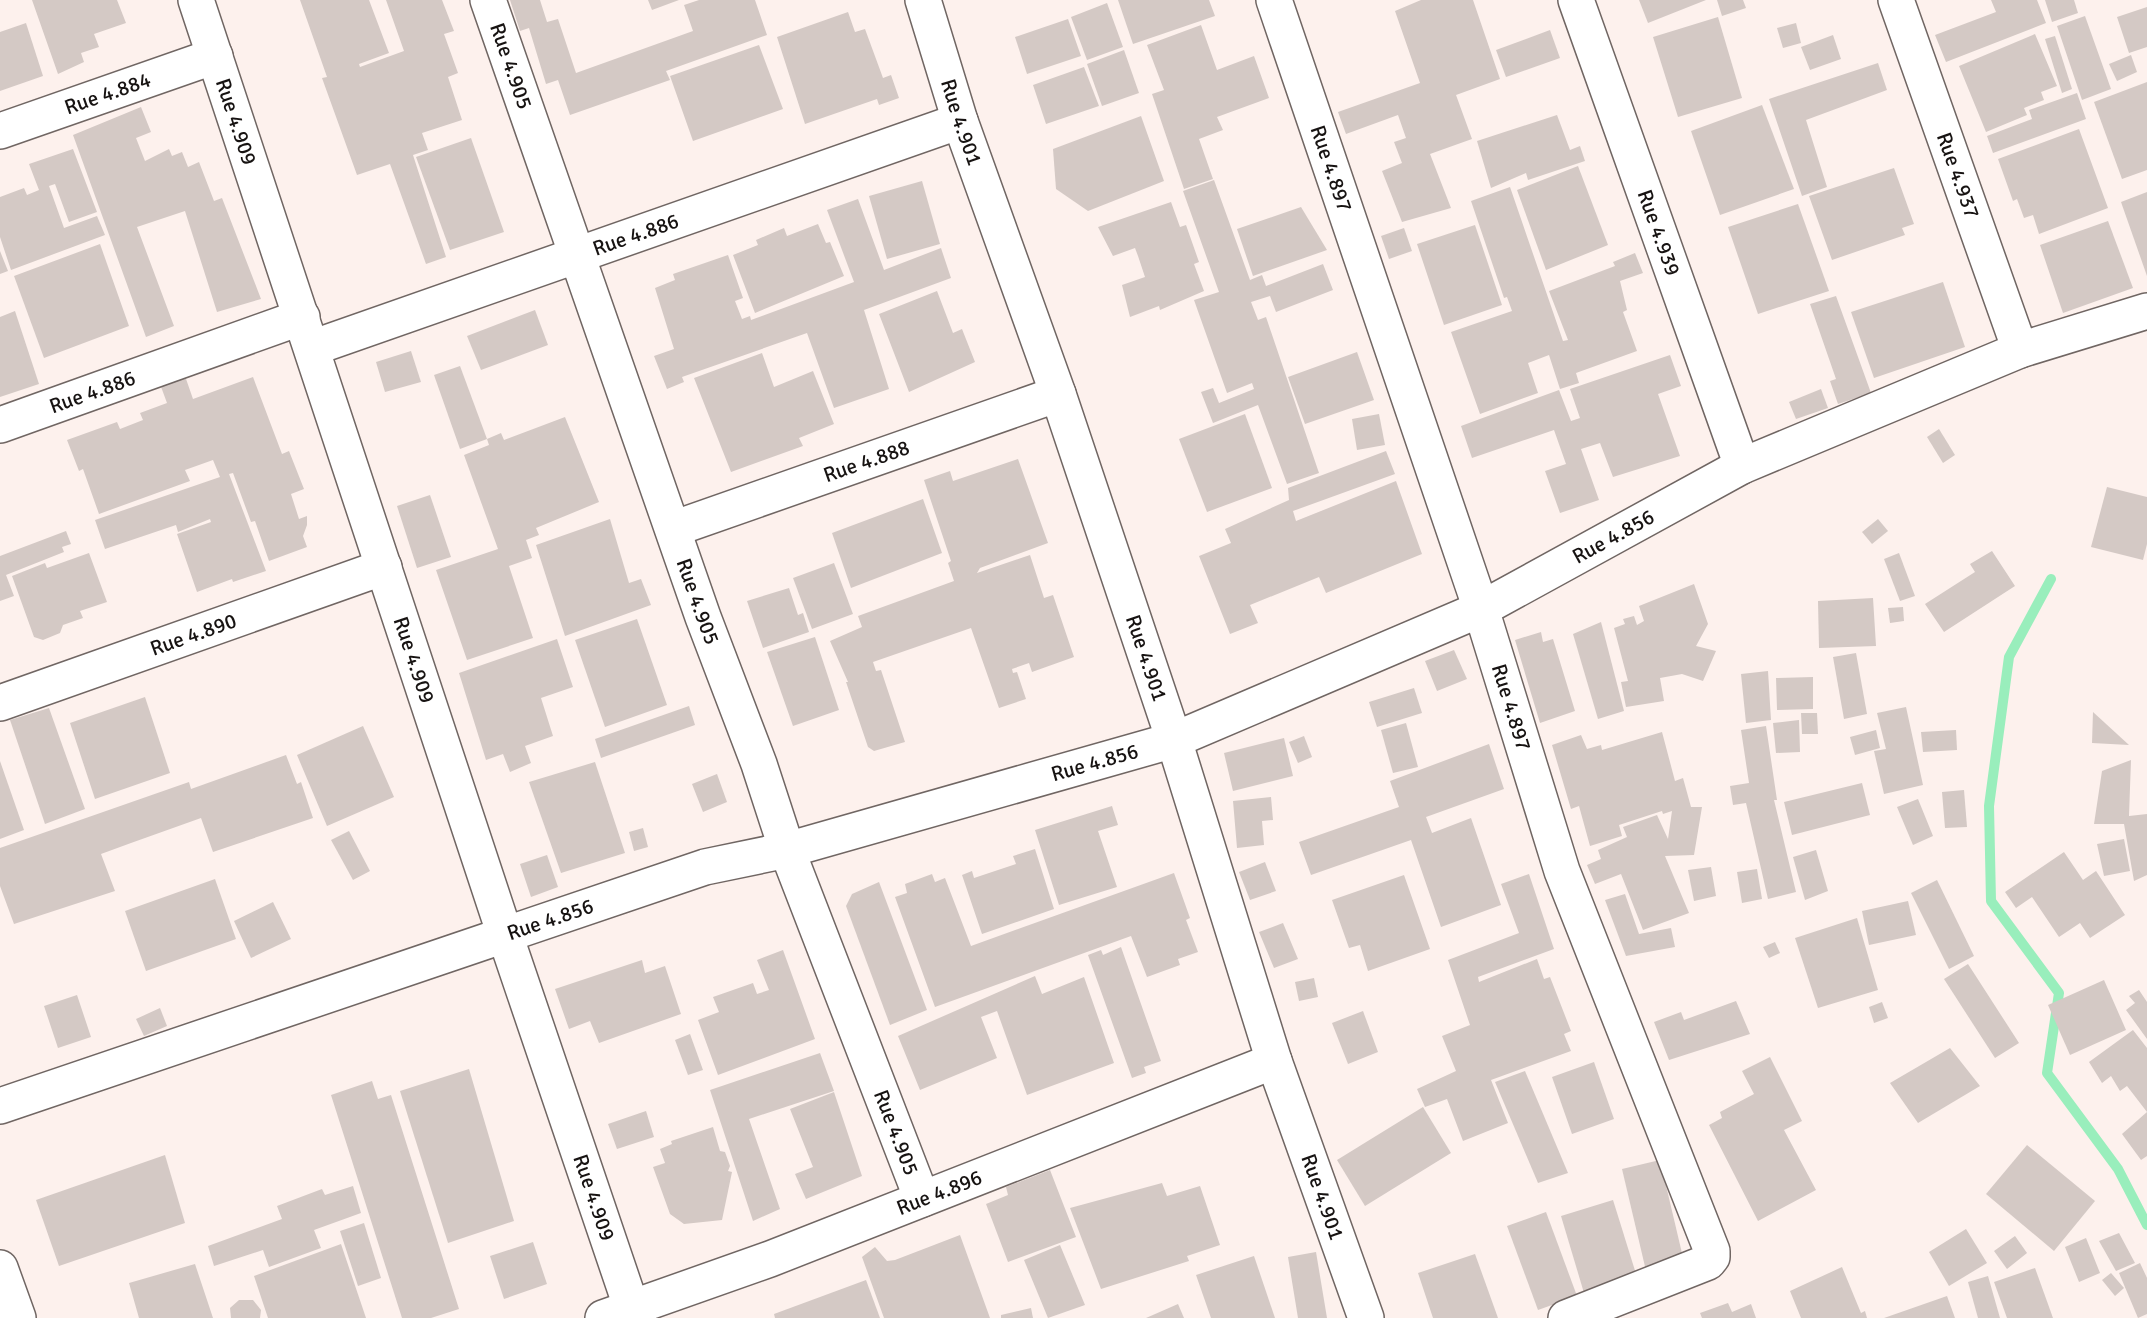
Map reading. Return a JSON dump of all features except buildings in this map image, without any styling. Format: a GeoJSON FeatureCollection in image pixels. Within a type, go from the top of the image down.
{"type":"FeatureCollection","features":[{"type":"Feature","properties":{"kind":"street","name":"Rue 4.909"},"geometry":{"type":"LineString","coordinates":[[196,0],[505,935],[623,1315]]}},
{"type":"Feature","properties":{"kind":"street","name":"Rue 4.905"},"geometry":{"type":"LineString","coordinates":[[488,0],[703,617],[759,764],[787,850],[922,1199]]}},
{"type":"Feature","properties":{"kind":"street","name":"Rue 4.901"},"geometry":{"type":"LineString","coordinates":[[923,0],[960,121],[1058,394],[1174,740],[1274,1061],[1366,1318]]}},
{"type":"Feature","properties":{"kind":"street","name":"Rue 4.897"},"geometry":{"type":"LineString","coordinates":[[1274,0],[1481,609],[1562,871],[1712,1251],[1708,1262],[1566,1318]]}},
{"type":"Feature","properties":{"kind":"street","name":"Rue 4.939"},"geometry":{"type":"LineString","coordinates":[[1576,0],[1742,466]]}},
{"type":"Feature","properties":{"kind":"street","name":"Rue 4.937"},"geometry":{"type":"LineString","coordinates":[[1896,0],[2020,349]]}},
{"type":"Feature","properties":{"kind":"street","name":"Rue 4.884"},"geometry":{"type":"LineString","coordinates":[[0,131],[215,56]]}},
{"type":"Feature","properties":{"kind":"street","name":"Rue 4.886"},"geometry":{"type":"LineString","coordinates":[[0,425],[578,255],[960,121]]}},
{"type":"Feature","properties":{"kind":"street","name":"Rue 4.856"},"geometry":{"type":"LineString","coordinates":[[0,1106],[705,867],[787,850],[1174,740],[1481,609],[1742,466],[2020,349],[2147,312]]}},
{"type":"Feature","properties":{"kind":"street","name":"Rue 4.888"},"geometry":{"type":"LineString","coordinates":[[673,528],[1058,394]]}},
{"type":"Feature","properties":{"kind":"street","name":"Rue 4.890"},"geometry":{"type":"LineString","coordinates":[[0,703],[384,567]]}},
{"type":"Feature","properties":{"kind":"street","name":"Rue 4.896"},"geometry":{"type":"LineString","coordinates":[[623,1315],[1274,1061]]}},
{"type":"Feature","properties":{"kind":"street"},"geometry":{"type":"LineString","coordinates":[[0,1268],[18,1318]]}},
{"type":"Feature","properties":{"kind":"waterway"},"geometry":{"type":"LineString","coordinates":[[2051,579],[2009,657],[1989,806],[1991,901],[2059,993],[2047,1073],[2118,1169],[2147,1225]]}}]}
